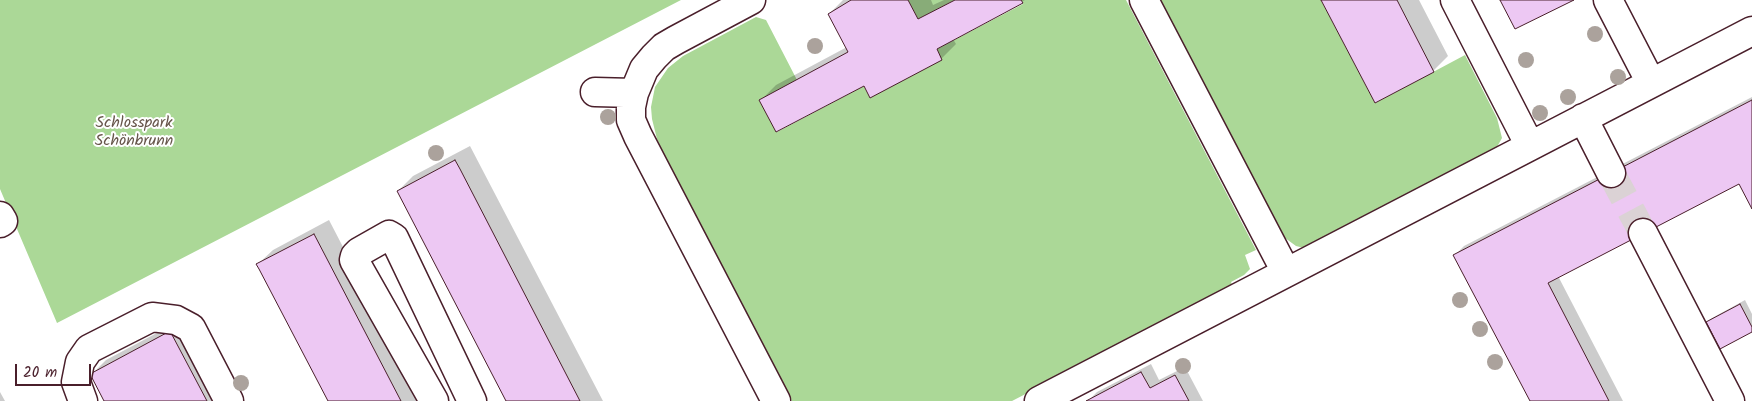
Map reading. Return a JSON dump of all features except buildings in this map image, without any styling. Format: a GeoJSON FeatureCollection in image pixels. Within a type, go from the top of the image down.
{"type":"FeatureCollection","features":[{"type":"Feature","properties":{"kind":"lane"},"geometry":{"type":"LineString","coordinates":[[751,0],[664,47],[644,69],[634,93],[631,120],[776,401]]}},
{"type":"Feature","properties":{"kind":"lane"},"geometry":{"type":"LineString","coordinates":[[1144,0],[1286,272]]}},
{"type":"Feature","properties":{"kind":"lane"},"geometry":{"type":"LineString","coordinates":[[1454,0],[1530,146]]}},
{"type":"Feature","properties":{"kind":"lane"},"geometry":{"type":"LineString","coordinates":[[1608,0],[1651,83]]}},
{"type":"Feature","properties":{"kind":"lane"},"geometry":{"type":"LineString","coordinates":[[1039,401],[1752,31]]}},
{"type":"Feature","properties":{"kind":"lane"},"geometry":{"type":"LineString","coordinates":[[595,92],[634,93]]}},
{"type":"Feature","properties":{"kind":"lane"},"geometry":{"type":"LineString","coordinates":[[1584,118],[1612,173]]}},
{"type":"Feature","properties":{"kind":"lane"},"geometry":{"type":"LineString","coordinates":[[0,216],[3,221],[0,223]]}},
{"type":"Feature","properties":{"kind":"lane"},"geometry":{"type":"LineString","coordinates":[[1643,233],[1730,401]]}},
{"type":"Feature","properties":{"kind":"lane"},"geometry":{"type":"LineString","coordinates":[[434,401],[354,260],[359,252],[389,235],[394,238],[472,401]]}},
{"type":"Feature","properties":{"kind":"lane"},"geometry":{"type":"LineString","coordinates":[[84,401],[76,382],[80,362],[90,349],[152,316],[176,320],[191,328],[230,401]]}},
{"type":"Feature","properties":{"kind":"green space","name":"Schlosspark Schönbrunn"},"geometry":{"type":"Polygon","coordinates":[[[0,0],[681,0],[57,323],[0,189],[0,0]]]}},
{"type":"Feature","properties":{"kind":"green space"},"geometry":{"type":"Polygon","coordinates":[[[908,0],[955,0],[918,19],[908,0]]]}},
{"type":"Feature","properties":{"kind":"green space"},"geometry":{"type":"Polygon","coordinates":[[[1021,0],[1126,0],[1256,250],[1245,255],[1250,269],[1244,275],[1231,282],[1233,287],[1012,401],[792,401],[657,139],[651,107],[655,87],[668,68],[683,56],[756,17],[766,20],[797,80],[759,100],[777,132],[864,86],[870,98],[937,49],[1023,4],[1021,0]]]}},
{"type":"Feature","properties":{"kind":"green space"},"geometry":{"type":"Polygon","coordinates":[[[1157,0],[1321,0],[1375,103],[1465,55],[1497,118],[1502,138],[1497,147],[1489,154],[1310,246],[1304,248],[1296,246],[1281,235],[1157,0]]]}},
{"type":"Feature","properties":{"kind":"tunnel"},"geometry":{"type":"LineString","coordinates":[[1611,173],[1643,233]]}}]}
